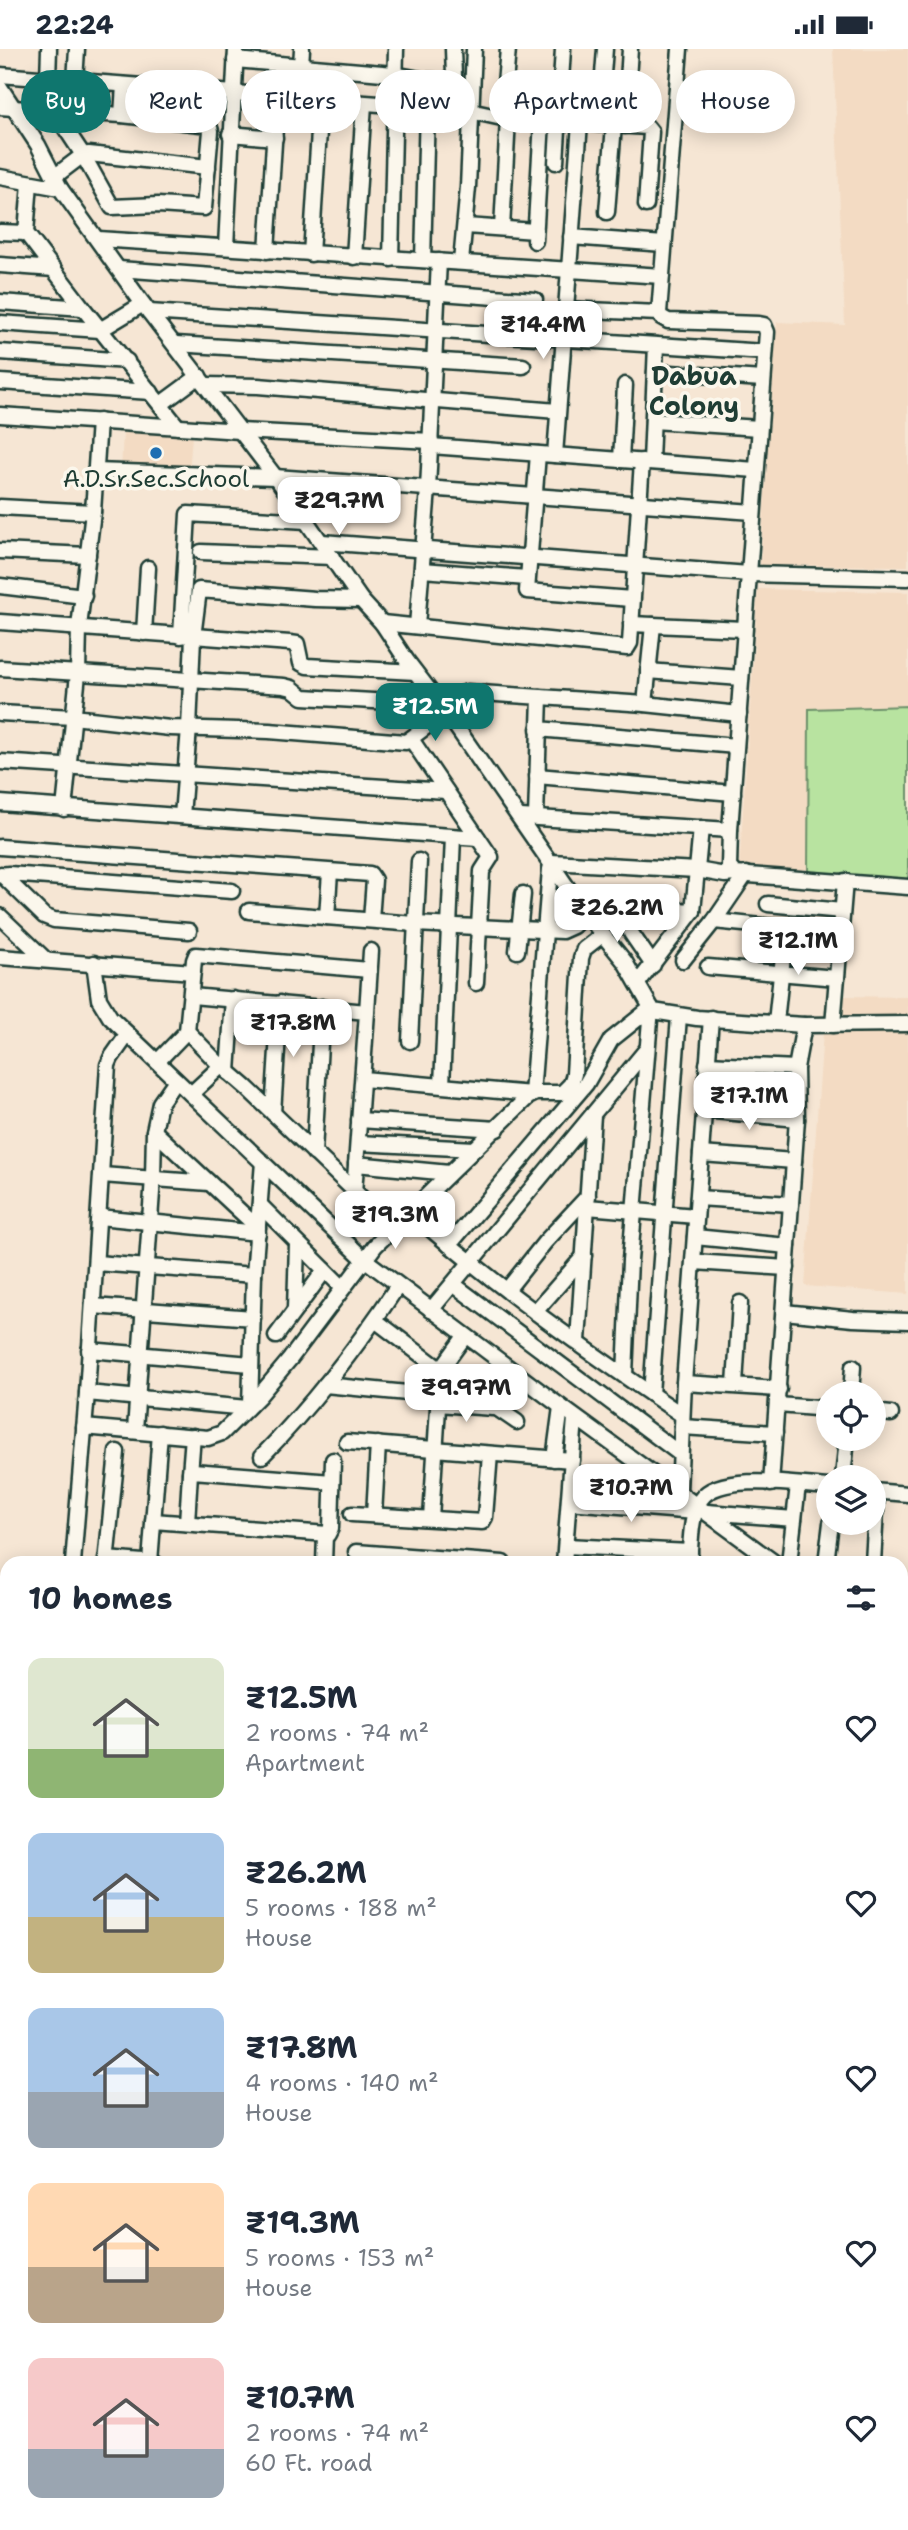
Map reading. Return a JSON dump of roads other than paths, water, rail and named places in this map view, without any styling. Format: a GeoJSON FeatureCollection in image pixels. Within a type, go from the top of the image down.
{"type":"FeatureCollection","features":[{"type":"Feature","properties":{"kind":"street"},"geometry":{"type":"LineString","coordinates":[[49,70],[50,49]]}},
{"type":"Feature","properties":{"kind":"street"},"geometry":{"type":"LineString","coordinates":[[76,70],[77,49]]}},
{"type":"Feature","properties":{"kind":"street"},"geometry":{"type":"LineString","coordinates":[[301,70],[302,49]]}},
{"type":"Feature","properties":{"kind":"street"},"geometry":{"type":"LineString","coordinates":[[394,70],[396,49]]}},
{"type":"Feature","properties":{"kind":"street"},"geometry":{"type":"LineString","coordinates":[[452,70],[453,49]]}},
{"type":"Feature","properties":{"kind":"street"},"geometry":{"type":"LineString","coordinates":[[473,70],[474,49]]}},
{"type":"Feature","properties":{"kind":"street"},"geometry":{"type":"LineString","coordinates":[[507,70],[508,49]]}},
{"type":"Feature","properties":{"kind":"street"},"geometry":{"type":"LineString","coordinates":[[562,70],[563,49]]}},
{"type":"Feature","properties":{"kind":"street"},"geometry":{"type":"LineString","coordinates":[[605,49],[607,70]]}},
{"type":"Feature","properties":{"kind":"street"},"geometry":{"type":"LineString","coordinates":[[625,70],[630,49]]}},
{"type":"Feature","properties":{"kind":"street"},"geometry":{"type":"LineString","coordinates":[[680,49],[659,313],[668,321],[764,325],[767,332],[730,829],[729,867],[741,874]]}},
{"type":"Feature","properties":{"kind":"street"},"geometry":{"type":"LineString","coordinates":[[226,247],[235,55],[301,67],[375,73]]}},
{"type":"Feature","properties":{"kind":"street"},"geometry":{"type":"LineString","coordinates":[[0,75],[21,77]]}},
{"type":"Feature","properties":{"kind":"street"},"geometry":{"type":"LineString","coordinates":[[111,84],[241,95]]}},
{"type":"Feature","properties":{"kind":"street"},"geometry":{"type":"LineString","coordinates":[[122,115],[124,85]]}},
{"type":"Feature","properties":{"kind":"street"},"geometry":{"type":"LineString","coordinates":[[0,87],[16,109],[57,182],[97,240],[275,477],[361,600],[382,623],[521,817],[582,909],[625,962],[651,1008],[657,1013],[679,1016],[804,1025],[908,1024]]}},
{"type":"Feature","properties":{"kind":"street"},"geometry":{"type":"LineString","coordinates":[[361,104],[375,104]]}},
{"type":"Feature","properties":{"kind":"street"},"geometry":{"type":"LineString","coordinates":[[354,257],[364,104]]}},
{"type":"Feature","properties":{"kind":"street"},"geometry":{"type":"LineString","coordinates":[[0,107],[21,109]]}},
{"type":"Feature","properties":{"kind":"street"},"geometry":{"type":"LineString","coordinates":[[68,133],[112,207],[158,205],[203,209],[211,131],[209,125],[111,114]]}},
{"type":"Feature","properties":{"kind":"street"},"geometry":{"type":"LineString","coordinates":[[267,251],[275,133]]}},
{"type":"Feature","properties":{"kind":"street"},"geometry":{"type":"LineString","coordinates":[[311,254],[319,133]]}},
{"type":"Feature","properties":{"kind":"street"},"geometry":{"type":"LineString","coordinates":[[391,259],[394,133]]}},
{"type":"Feature","properties":{"kind":"street"},"geometry":{"type":"LineString","coordinates":[[423,260],[426,133]]}},
{"type":"Feature","properties":{"kind":"street"},"geometry":{"type":"LineString","coordinates":[[461,262],[466,226],[469,133]]}},
{"type":"Feature","properties":{"kind":"street"},"geometry":{"type":"LineString","coordinates":[[502,228],[505,133]]}},
{"type":"Feature","properties":{"kind":"street"},"geometry":{"type":"LineString","coordinates":[[466,226],[502,228],[535,236],[541,133]]}},
{"type":"Feature","properties":{"kind":"street"},"geometry":{"type":"LineString","coordinates":[[556,162],[557,133]]}},
{"type":"Feature","properties":{"kind":"street"},"geometry":{"type":"LineString","coordinates":[[555,456],[579,133]]}},
{"type":"Feature","properties":{"kind":"street"},"geometry":{"type":"LineString","coordinates":[[607,212],[612,133]]}},
{"type":"Feature","properties":{"kind":"street"},"geometry":{"type":"LineString","coordinates":[[646,205],[651,133]]}},
{"type":"Feature","properties":{"kind":"street"},"geometry":{"type":"LineString","coordinates":[[230,134],[275,138]]}},
{"type":"Feature","properties":{"kind":"street"},"geometry":{"type":"LineString","coordinates":[[83,155],[208,167]]}},
{"type":"Feature","properties":{"kind":"street"},"geometry":{"type":"LineString","coordinates":[[0,177],[30,183],[57,182],[83,155]]}},
{"type":"Feature","properties":{"kind":"street"},"geometry":{"type":"LineString","coordinates":[[30,183],[26,233],[178,427]]}},
{"type":"Feature","properties":{"kind":"street"},"geometry":{"type":"LineString","coordinates":[[0,232],[26,233]]}},
{"type":"Feature","properties":{"kind":"street"},"geometry":{"type":"LineString","coordinates":[[571,237],[664,244]]}},
{"type":"Feature","properties":{"kind":"street"},"geometry":{"type":"LineString","coordinates":[[97,240],[662,276]]}},
{"type":"Feature","properties":{"kind":"street"},"geometry":{"type":"LineString","coordinates":[[417,626],[431,444],[439,261]]}},
{"type":"Feature","properties":{"kind":"street"},"geometry":{"type":"LineString","coordinates":[[0,265],[54,269]]}},
{"type":"Feature","properties":{"kind":"street"},"geometry":{"type":"LineString","coordinates":[[120,269],[535,300]]}},
{"type":"Feature","properties":{"kind":"street"},"geometry":{"type":"LineString","coordinates":[[0,302],[83,308]]}},
{"type":"Feature","properties":{"kind":"street"},"geometry":{"type":"LineString","coordinates":[[0,323],[100,330],[146,308],[765,352]]}},
{"type":"Feature","properties":{"kind":"street"},"geometry":{"type":"LineString","coordinates":[[564,309],[659,313]]}},
{"type":"Feature","properties":{"kind":"street"},"geometry":{"type":"LineString","coordinates":[[176,344],[523,366]]}},
{"type":"Feature","properties":{"kind":"street"},"geometry":{"type":"LineString","coordinates":[[382,623],[624,648],[629,646],[639,504],[653,421],[656,345]]}},
{"type":"Feature","properties":{"kind":"street"},"geometry":{"type":"LineString","coordinates":[[0,352],[127,361]]}},
{"type":"Feature","properties":{"kind":"street"},"geometry":{"type":"LineString","coordinates":[[655,372],[763,379]]}},
{"type":"Feature","properties":{"kind":"street"},"geometry":{"type":"LineString","coordinates":[[161,404],[203,381],[557,411]]}},
{"type":"Feature","properties":{"kind":"street"},"geometry":{"type":"LineString","coordinates":[[0,382],[151,392]]}},
{"type":"Feature","properties":{"kind":"street"},"geometry":{"type":"LineString","coordinates":[[621,460],[625,386]]}},
{"type":"Feature","properties":{"kind":"street"},"geometry":{"type":"LineString","coordinates":[[0,415],[431,444],[756,470]]}},
{"type":"Feature","properties":{"kind":"street"},"geometry":{"type":"LineString","coordinates":[[64,809],[78,674],[79,627],[93,512],[99,421]]}},
{"type":"Feature","properties":{"kind":"street"},"geometry":{"type":"LineString","coordinates":[[653,421],[759,428]]}},
{"type":"Feature","properties":{"kind":"street"},"geometry":{"type":"LineString","coordinates":[[538,454],[526,588],[528,593],[632,599]]}},
{"type":"Feature","properties":{"kind":"street"},"geometry":{"type":"LineString","coordinates":[[95,471],[275,477],[753,512]]}},
{"type":"Feature","properties":{"kind":"street"},"geometry":{"type":"LineString","coordinates":[[0,507],[93,512]]}},
{"type":"Feature","properties":{"kind":"street"},"geometry":{"type":"LineString","coordinates":[[182,816],[191,680],[187,637],[188,514],[307,521]]}},
{"type":"Feature","properties":{"kind":"street"},"geometry":{"type":"LineString","coordinates":[[322,542],[749,574],[908,578]]}},
{"type":"Feature","properties":{"kind":"street"},"geometry":{"type":"LineString","coordinates":[[0,551],[88,555]]}},
{"type":"Feature","properties":{"kind":"street"},"geometry":{"type":"LineString","coordinates":[[201,552],[332,557]]}},
{"type":"Feature","properties":{"kind":"street"},"geometry":{"type":"LineString","coordinates":[[144,633],[148,568]]}},
{"type":"Feature","properties":{"kind":"street"},"geometry":{"type":"LineString","coordinates":[[422,570],[527,578]]}},
{"type":"Feature","properties":{"kind":"street"},"geometry":{"type":"LineString","coordinates":[[0,586],[84,596]]}},
{"type":"Feature","properties":{"kind":"street"},"geometry":{"type":"LineString","coordinates":[[187,637],[199,590],[361,600]]}},
{"type":"Feature","properties":{"kind":"street"},"geometry":{"type":"LineString","coordinates":[[0,622],[295,643],[299,647],[301,663],[307,666],[415,672]]}},
{"type":"Feature","properties":{"kind":"street"},"geometry":{"type":"LineString","coordinates":[[631,624],[744,629]]}},
{"type":"Feature","properties":{"kind":"street"},"geometry":{"type":"LineString","coordinates":[[645,704],[653,625]]}},
{"type":"Feature","properties":{"kind":"street"},"geometry":{"type":"LineString","coordinates":[[0,668],[284,686],[292,688],[303,697],[439,704],[467,692],[645,704],[739,714]]}},
{"type":"Feature","properties":{"kind":"street"},"geometry":{"type":"LineString","coordinates":[[649,671],[741,678]]}},
{"type":"Feature","properties":{"kind":"street"},"geometry":{"type":"LineString","coordinates":[[536,817],[540,697]]}},
{"type":"Feature","properties":{"kind":"street"},"geometry":{"type":"LineString","coordinates":[[0,712],[401,742],[411,739],[439,704]]}},
{"type":"Feature","properties":{"kind":"street"},"geometry":{"type":"LineString","coordinates":[[538,729],[736,745]]}},
{"type":"Feature","properties":{"kind":"street"},"geometry":{"type":"LineString","coordinates":[[411,739],[491,857],[483,868],[476,983]]}},
{"type":"Feature","properties":{"kind":"street"},"geometry":{"type":"LineString","coordinates":[[0,762],[446,791]]}},
{"type":"Feature","properties":{"kind":"street"},"geometry":{"type":"LineString","coordinates":[[537,776],[733,793]]}},
{"type":"Feature","properties":{"kind":"street"},"geometry":{"type":"LineString","coordinates":[[0,803],[478,838]]}},
{"type":"Feature","properties":{"kind":"street"},"geometry":{"type":"LineString","coordinates":[[521,817],[730,829]]}},
{"type":"Feature","properties":{"kind":"street"},"geometry":{"type":"LineString","coordinates":[[638,983],[693,911],[701,828]]}},
{"type":"Feature","properties":{"kind":"street"},"geometry":{"type":"LineString","coordinates":[[442,1085],[453,837]]}},
{"type":"Feature","properties":{"kind":"street"},"geometry":{"type":"LineString","coordinates":[[0,847],[367,874],[373,877],[371,920]]}},
{"type":"Feature","properties":{"kind":"street"},"geometry":{"type":"LineString","coordinates":[[410,1041],[419,861]]}},
{"type":"Feature","properties":{"kind":"street"},"geometry":{"type":"LineString","coordinates":[[551,865],[697,870],[720,875],[741,874],[908,887]]}},
{"type":"Feature","properties":{"kind":"street"},"geometry":{"type":"LineString","coordinates":[[84,1427],[208,1438],[218,1436],[248,1407],[290,1359],[364,1259],[532,1094],[551,865]]}},
{"type":"Feature","properties":{"kind":"street"},"geometry":{"type":"LineString","coordinates":[[327,917],[330,872]]}},
{"type":"Feature","properties":{"kind":"street"},"geometry":{"type":"LineString","coordinates":[[683,960],[714,921],[741,874]]}},
{"type":"Feature","properties":{"kind":"street"},"geometry":{"type":"LineString","coordinates":[[0,875],[232,891]]}},
{"type":"Feature","properties":{"kind":"street"},"geometry":{"type":"LineString","coordinates":[[0,875],[48,918],[189,931]]}},
{"type":"Feature","properties":{"kind":"street"},"geometry":{"type":"LineString","coordinates":[[833,1025],[845,881]]}},
{"type":"Feature","properties":{"kind":"street"},"geometry":{"type":"LineString","coordinates":[[517,951],[523,894]]}},
{"type":"Feature","properties":{"kind":"street"},"geometry":{"type":"LineString","coordinates":[[768,904],[842,911]]}},
{"type":"Feature","properties":{"kind":"street"},"geometry":{"type":"LineString","coordinates":[[632,908],[631,933],[653,965]]}},
{"type":"Feature","properties":{"kind":"street"},"geometry":{"type":"LineString","coordinates":[[249,911],[448,926],[565,930],[582,909],[693,911]]}},
{"type":"Feature","properties":{"kind":"street"},"geometry":{"type":"LineString","coordinates":[[0,916],[45,960]]}},
{"type":"Feature","properties":{"kind":"street"},"geometry":{"type":"LineString","coordinates":[[714,921],[841,934]]}},
{"type":"Feature","properties":{"kind":"street"},"geometry":{"type":"LineString","coordinates":[[776,1023],[786,929]]}},
{"type":"Feature","properties":{"kind":"street"},"geometry":{"type":"LineString","coordinates":[[363,1079],[532,1094],[562,1093],[573,1082],[581,958],[584,949],[602,935]]}},
{"type":"Feature","properties":{"kind":"street"},"geometry":{"type":"LineString","coordinates":[[354,1193],[371,951]]}},
{"type":"Feature","properties":{"kind":"street"},"geometry":{"type":"LineString","coordinates":[[158,1061],[187,1031],[194,957],[198,954],[369,969]]}},
{"type":"Feature","properties":{"kind":"street"},"geometry":{"type":"LineString","coordinates":[[0,957],[193,972]]}},
{"type":"Feature","properties":{"kind":"street"},"geometry":{"type":"LineString","coordinates":[[94,963],[102,1005],[128,1034],[364,1259],[397,1287],[765,1556]]}},
{"type":"Feature","properties":{"kind":"street"},"geometry":{"type":"LineString","coordinates":[[708,967],[837,978]]}},
{"type":"Feature","properties":{"kind":"street"},"geometry":{"type":"LineString","coordinates":[[192,996],[367,1012]]}},
{"type":"Feature","properties":{"kind":"street"},"geometry":{"type":"LineString","coordinates":[[191,1094],[225,1069],[233,999]]}},
{"type":"Feature","properties":{"kind":"street"},"geometry":{"type":"LineString","coordinates":[[273,1113],[280,1003]]}},
{"type":"Feature","properties":{"kind":"street"},"geometry":{"type":"LineString","coordinates":[[314,1153],[322,1007]]}},
{"type":"Feature","properties":{"kind":"street"},"geometry":{"type":"LineString","coordinates":[[625,1375],[634,1211],[651,1008]]}},
{"type":"Feature","properties":{"kind":"street"},"geometry":{"type":"LineString","coordinates":[[449,1245],[586,1084],[611,1040],[651,1008]]}},
{"type":"Feature","properties":{"kind":"street"},"geometry":{"type":"LineString","coordinates":[[651,1394],[679,1016]]}},
{"type":"Feature","properties":{"kind":"street"},"geometry":{"type":"LineString","coordinates":[[679,1491],[684,1383],[711,1019]]}},
{"type":"Feature","properties":{"kind":"street"},"geometry":{"type":"LineString","coordinates":[[771,1484],[797,1119],[796,1068],[804,1025]]}},
{"type":"Feature","properties":{"kind":"street"},"geometry":{"type":"LineString","coordinates":[[187,1031],[393,1228]]}},
{"type":"Feature","properties":{"kind":"street"},"geometry":{"type":"LineString","coordinates":[[74,1556],[108,1065],[128,1034]]}},
{"type":"Feature","properties":{"kind":"street"},"geometry":{"type":"LineString","coordinates":[[431,1310],[646,1050]]}},
{"type":"Feature","properties":{"kind":"street"},"geometry":{"type":"LineString","coordinates":[[707,1064],[796,1068]]}},
{"type":"Feature","properties":{"kind":"street"},"geometry":{"type":"LineString","coordinates":[[135,1430],[154,1131],[160,1103],[176,1080]]}},
{"type":"Feature","properties":{"kind":"street"},"geometry":{"type":"LineString","coordinates":[[704,1110],[797,1119]]}},
{"type":"Feature","properties":{"kind":"street"},"geometry":{"type":"LineString","coordinates":[[578,1341],[593,1115]]}},
{"type":"Feature","properties":{"kind":"street"},"geometry":{"type":"LineString","coordinates":[[359,1120],[497,1129]]}},
{"type":"Feature","properties":{"kind":"street"},"geometry":{"type":"LineString","coordinates":[[154,1131],[258,1230]]}},
{"type":"Feature","properties":{"kind":"street"},"geometry":{"type":"LineString","coordinates":[[358,1143],[475,1149]]}},
{"type":"Feature","properties":{"kind":"street"},"geometry":{"type":"LineString","coordinates":[[701,1154],[794,1161]]}},
{"type":"Feature","properties":{"kind":"street"},"geometry":{"type":"LineString","coordinates":[[248,1407],[263,1162]]}},
{"type":"Feature","properties":{"kind":"street"},"geometry":{"type":"LineString","coordinates":[[356,1164],[449,1173]]}},
{"type":"Feature","properties":{"kind":"street"},"geometry":{"type":"LineString","coordinates":[[102,1175],[209,1183]]}},
{"type":"Feature","properties":{"kind":"street"},"geometry":{"type":"LineString","coordinates":[[698,1198],[791,1204]]}},
{"type":"Feature","properties":{"kind":"street"},"geometry":{"type":"LineString","coordinates":[[587,1202],[634,1211],[696,1216]]}},
{"type":"Feature","properties":{"kind":"street"},"geometry":{"type":"LineString","coordinates":[[507,1290],[587,1202]]}},
{"type":"Feature","properties":{"kind":"street"},"geometry":{"type":"LineString","coordinates":[[260,1205],[343,1288]]}},
{"type":"Feature","properties":{"kind":"street"},"geometry":{"type":"LineString","coordinates":[[411,1212],[470,1263],[651,1394],[682,1421],[775,1433]]}},
{"type":"Feature","properties":{"kind":"street"},"geometry":{"type":"LineString","coordinates":[[99,1217],[258,1230]]}},
{"type":"Feature","properties":{"kind":"street"},"geometry":{"type":"LineString","coordinates":[[695,1237],[788,1246]]}},
{"type":"Feature","properties":{"kind":"street"},"geometry":{"type":"LineString","coordinates":[[295,1309],[297,1244]]}},
{"type":"Feature","properties":{"kind":"street"},"geometry":{"type":"LineString","coordinates":[[535,1312],[584,1257]]}},
{"type":"Feature","properties":{"kind":"street"},"geometry":{"type":"LineString","coordinates":[[96,1262],[254,1275]]}},
{"type":"Feature","properties":{"kind":"street"},"geometry":{"type":"LineString","coordinates":[[694,1262],[787,1268]]}},
{"type":"Feature","properties":{"kind":"street"},"geometry":{"type":"LineString","coordinates":[[276,1336],[325,1270]]}},
{"type":"Feature","properties":{"kind":"street"},"geometry":{"type":"LineString","coordinates":[[453,1285],[681,1454]]}},
{"type":"Feature","properties":{"kind":"street"},"geometry":{"type":"LineString","coordinates":[[262,1456],[325,1385],[397,1287]]}},
{"type":"Feature","properties":{"kind":"street"},"geometry":{"type":"LineString","coordinates":[[735,1385],[740,1303]]}},
{"type":"Feature","properties":{"kind":"street"},"geometry":{"type":"LineString","coordinates":[[93,1306],[253,1318]]}},
{"type":"Feature","properties":{"kind":"street"},"geometry":{"type":"LineString","coordinates":[[784,1312],[908,1321]]}},
{"type":"Feature","properties":{"kind":"street"},"geometry":{"type":"LineString","coordinates":[[374,1320],[517,1422]]}},
{"type":"Feature","properties":{"kind":"street"},"geometry":{"type":"LineString","coordinates":[[431,1518],[441,1370],[464,1336]]}},
{"type":"Feature","properties":{"kind":"street"},"geometry":{"type":"LineString","coordinates":[[89,1350],[251,1364]]}},
{"type":"Feature","properties":{"kind":"street"},"geometry":{"type":"LineString","coordinates":[[852,1381],[853,1367]]}},
{"type":"Feature","properties":{"kind":"street"},"geometry":{"type":"LineString","coordinates":[[684,1383],[779,1389]]}},
{"type":"Feature","properties":{"kind":"street"},"geometry":{"type":"LineString","coordinates":[[325,1385],[496,1409]]}},
{"type":"Feature","properties":{"kind":"street"},"geometry":{"type":"LineString","coordinates":[[87,1393],[248,1407]]}},
{"type":"Feature","properties":{"kind":"street"},"geometry":{"type":"LineString","coordinates":[[778,1405],[816,1408]]}},
{"type":"Feature","properties":{"kind":"street"},"geometry":{"type":"LineString","coordinates":[[555,1459],[561,1407]]}},
{"type":"Feature","properties":{"kind":"street"},"geometry":{"type":"LineString","coordinates":[[886,1413],[891,1414]]}},
{"type":"Feature","properties":{"kind":"street"},"geometry":{"type":"LineString","coordinates":[[565,1556],[575,1418]]}},
{"type":"Feature","properties":{"kind":"street"},"geometry":{"type":"LineString","coordinates":[[152,1556],[160,1433]]}},
{"type":"Feature","properties":{"kind":"street"},"geometry":{"type":"LineString","coordinates":[[187,1523],[193,1436]]}},
{"type":"Feature","properties":{"kind":"street"},"geometry":{"type":"LineString","coordinates":[[346,1442],[572,1460]]}},
{"type":"Feature","properties":{"kind":"street"},"geometry":{"type":"LineString","coordinates":[[374,1515],[378,1444]]}},
{"type":"Feature","properties":{"kind":"street"},"geometry":{"type":"LineString","coordinates":[[107,1556],[117,1453]]}},
{"type":"Feature","properties":{"kind":"street"},"geometry":{"type":"LineString","coordinates":[[352,1514],[479,1522],[484,1520],[490,1454]]}},
{"type":"Feature","properties":{"kind":"street"},"geometry":{"type":"LineString","coordinates":[[153,1521],[325,1535],[331,1532],[333,1460]]}},
{"type":"Feature","properties":{"kind":"street"},"geometry":{"type":"LineString","coordinates":[[190,1473],[199,1471],[332,1482]]}},
{"type":"Feature","properties":{"kind":"street"},"geometry":{"type":"LineString","coordinates":[[690,1556],[706,1493],[720,1485],[816,1486]]}},
{"type":"Feature","properties":{"kind":"street"},"geometry":{"type":"LineString","coordinates":[[790,1556],[797,1485]]}},
{"type":"Feature","properties":{"kind":"street"},"geometry":{"type":"LineString","coordinates":[[886,1493],[908,1494]]}},
{"type":"Feature","properties":{"kind":"street"},"geometry":{"type":"LineString","coordinates":[[569,1502],[794,1518]]}},
{"type":"Feature","properties":{"kind":"street"},"geometry":{"type":"LineString","coordinates":[[324,1556],[325,1535]]}},
{"type":"Feature","properties":{"kind":"street"},"geometry":{"type":"LineString","coordinates":[[827,1556],[830,1535]]}},
{"type":"Feature","properties":{"kind":"street"},"geometry":{"type":"LineString","coordinates":[[873,1556],[874,1535]]}},
{"type":"Feature","properties":{"kind":"street"},"geometry":{"type":"LineString","coordinates":[[566,1546],[679,1556]]}},
{"type":"Feature","properties":{"kind":"street"},"geometry":{"type":"LineString","coordinates":[[356,1552],[407,1556]]}},
{"type":"Feature","properties":{"kind":"place","name":"A.D.Sr.Sec.School"},"geometry":{"type":"Point","coordinates":[156,453]}},
{"type":"Feature","properties":{"kind":"district","name":"Dabua Colony"},"geometry":{"type":"Point","coordinates":[694,390]}}]}
